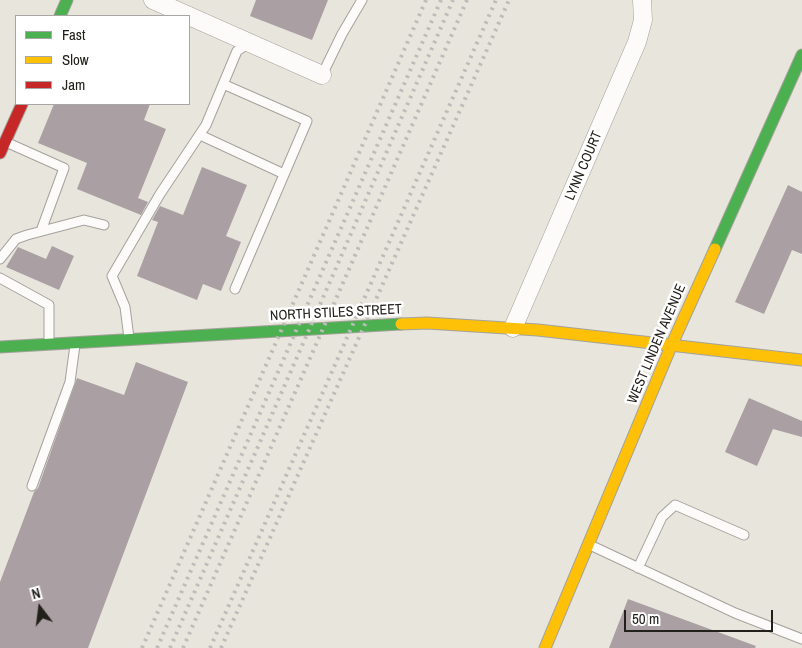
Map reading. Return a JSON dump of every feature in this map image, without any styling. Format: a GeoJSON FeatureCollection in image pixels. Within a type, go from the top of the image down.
{"type":"FeatureCollection","features":[{"type":"Feature","properties":{"kind":"main road"},"geometry":{"type":"LineString","coordinates":[[60,15],[67,0]]}},
{"type":"Feature","properties":{"kind":"main road","name":"WEST LINDEN AVENUE"},"geometry":{"type":"LineString","coordinates":[[545,648],[672,344],[800,64]]}},
{"type":"Feature","properties":{"kind":"main road"},"geometry":{"type":"LineString","coordinates":[[0,153],[22,105]]}},
{"type":"Feature","properties":{"kind":"main road","name":"NORTH STILES STREET"},"geometry":{"type":"LineString","coordinates":[[0,347],[129,338],[427,323],[514,328],[672,344],[802,360]]}},
{"type":"Feature","properties":{"kind":"street"},"geometry":{"type":"LineString","coordinates":[[153,0],[187,15]]}},
{"type":"Feature","properties":{"kind":"street","name":"LYNN COURT"},"geometry":{"type":"LineString","coordinates":[[514,328],[638,42],[643,20],[642,0]]}},
{"type":"Feature","properties":{"kind":"street"},"geometry":{"type":"LineString","coordinates":[[190,16],[322,75]]}},
{"type":"Feature","properties":{"kind":"lane"},"geometry":{"type":"LineString","coordinates":[[322,75],[342,34],[362,0]]}},
{"type":"Feature","properties":{"kind":"lane"},"geometry":{"type":"LineString","coordinates":[[129,338],[125,307],[112,276],[160,194],[200,135],[237,51],[249,42]]}},
{"type":"Feature","properties":{"kind":"lane"},"geometry":{"type":"LineString","coordinates":[[223,84],[307,121],[235,289]]}},
{"type":"Feature","properties":{"kind":"lane"},"geometry":{"type":"LineString","coordinates":[[200,135],[284,174]]}},
{"type":"Feature","properties":{"kind":"lane"},"geometry":{"type":"LineString","coordinates":[[5,142],[64,168],[41,231]]}},
{"type":"Feature","properties":{"kind":"lane"},"geometry":{"type":"LineString","coordinates":[[0,260],[16,239],[84,220],[104,225]]}},
{"type":"Feature","properties":{"kind":"lane"},"geometry":{"type":"LineString","coordinates":[[0,278],[49,305],[49,344]]}},
{"type":"Feature","properties":{"kind":"lane"},"geometry":{"type":"LineString","coordinates":[[32,486],[70,382],[76,342]]}},
{"type":"Feature","properties":{"kind":"lane"},"geometry":{"type":"LineString","coordinates":[[638,568],[662,518],[675,505],[744,535]]}},
{"type":"Feature","properties":{"kind":"lane"},"geometry":{"type":"LineString","coordinates":[[588,545],[734,613],[802,639]]}},
{"type":"Feature","properties":{"kind":"building"},"geometry":{"type":"Polygon","coordinates":[[[256,0],[328,0],[312,40],[250,16],[256,0]]]}},
{"type":"Feature","properties":{"kind":"building"},"geometry":{"type":"Polygon","coordinates":[[[54,105],[150,105],[144,120],[166,129],[138,198],[148,202],[141,215],[77,189],[87,163],[38,143],[54,105]]]}},
{"type":"Feature","properties":{"kind":"building"},"geometry":{"type":"Polygon","coordinates":[[[202,167],[247,185],[226,236],[241,242],[221,291],[203,284],[197,300],[137,276],[158,222],[152,220],[160,206],[183,215],[202,167]]]}},
{"type":"Feature","properties":{"kind":"building"},"geometry":{"type":"Polygon","coordinates":[[[788,185],[802,192],[802,254],[792,250],[764,314],[735,302],[788,185]]]}},
{"type":"Feature","properties":{"kind":"building"},"geometry":{"type":"Polygon","coordinates":[[[52,246],[74,256],[59,290],[6,267],[18,247],[46,259],[52,246]]]}},
{"type":"Feature","properties":{"kind":"building"},"geometry":{"type":"Polygon","coordinates":[[[136,362],[188,382],[88,648],[0,648],[0,582],[34,492],[38,488],[77,378],[124,395],[136,362]]]}},
{"type":"Feature","properties":{"kind":"building"},"geometry":{"type":"Polygon","coordinates":[[[749,398],[802,421],[802,437],[773,429],[757,466],[725,452],[749,398]]]}},
{"type":"Feature","properties":{"kind":"building"},"geometry":{"type":"Polygon","coordinates":[[[628,599],[756,646],[755,648],[609,648],[628,599]]]}},
{"type":"Feature","properties":{"kind":"railway"},"geometry":{"type":"LineString","coordinates":[[142,648],[426,0]]}},
{"type":"Feature","properties":{"kind":"railway"},"geometry":{"type":"LineString","coordinates":[[157,648],[441,0]]}},
{"type":"Feature","properties":{"kind":"railway"},"geometry":{"type":"LineString","coordinates":[[170,648],[453,0]]}},
{"type":"Feature","properties":{"kind":"railway"},"geometry":{"type":"LineString","coordinates":[[183,648],[467,0]]}},
{"type":"Feature","properties":{"kind":"railway"},"geometry":{"type":"LineString","coordinates":[[210,648],[496,0]]}},
{"type":"Feature","properties":{"kind":"railway"},"geometry":{"type":"LineString","coordinates":[[221,648],[509,0]]}},
{"type":"Feature","properties":{"kind":"traffic: fast"},"geometry":{"type":"LineString","coordinates":[[60,15],[67,0]]}},
{"type":"Feature","properties":{"kind":"traffic: fast"},"geometry":{"type":"LineString","coordinates":[[715,249],[802,55]]}},
{"type":"Feature","properties":{"kind":"traffic: fast"},"geometry":{"type":"LineString","coordinates":[[0,347],[401,324]]}},
{"type":"Feature","properties":{"kind":"traffic: slow"},"geometry":{"type":"LineString","coordinates":[[545,648],[672,344],[715,249]]}},
{"type":"Feature","properties":{"kind":"traffic: slow"},"geometry":{"type":"LineString","coordinates":[[401,324],[427,323],[538,330],[802,360]]}},
{"type":"Feature","properties":{"kind":"traffic: jam"},"geometry":{"type":"LineString","coordinates":[[0,153],[22,105]]}}]}
